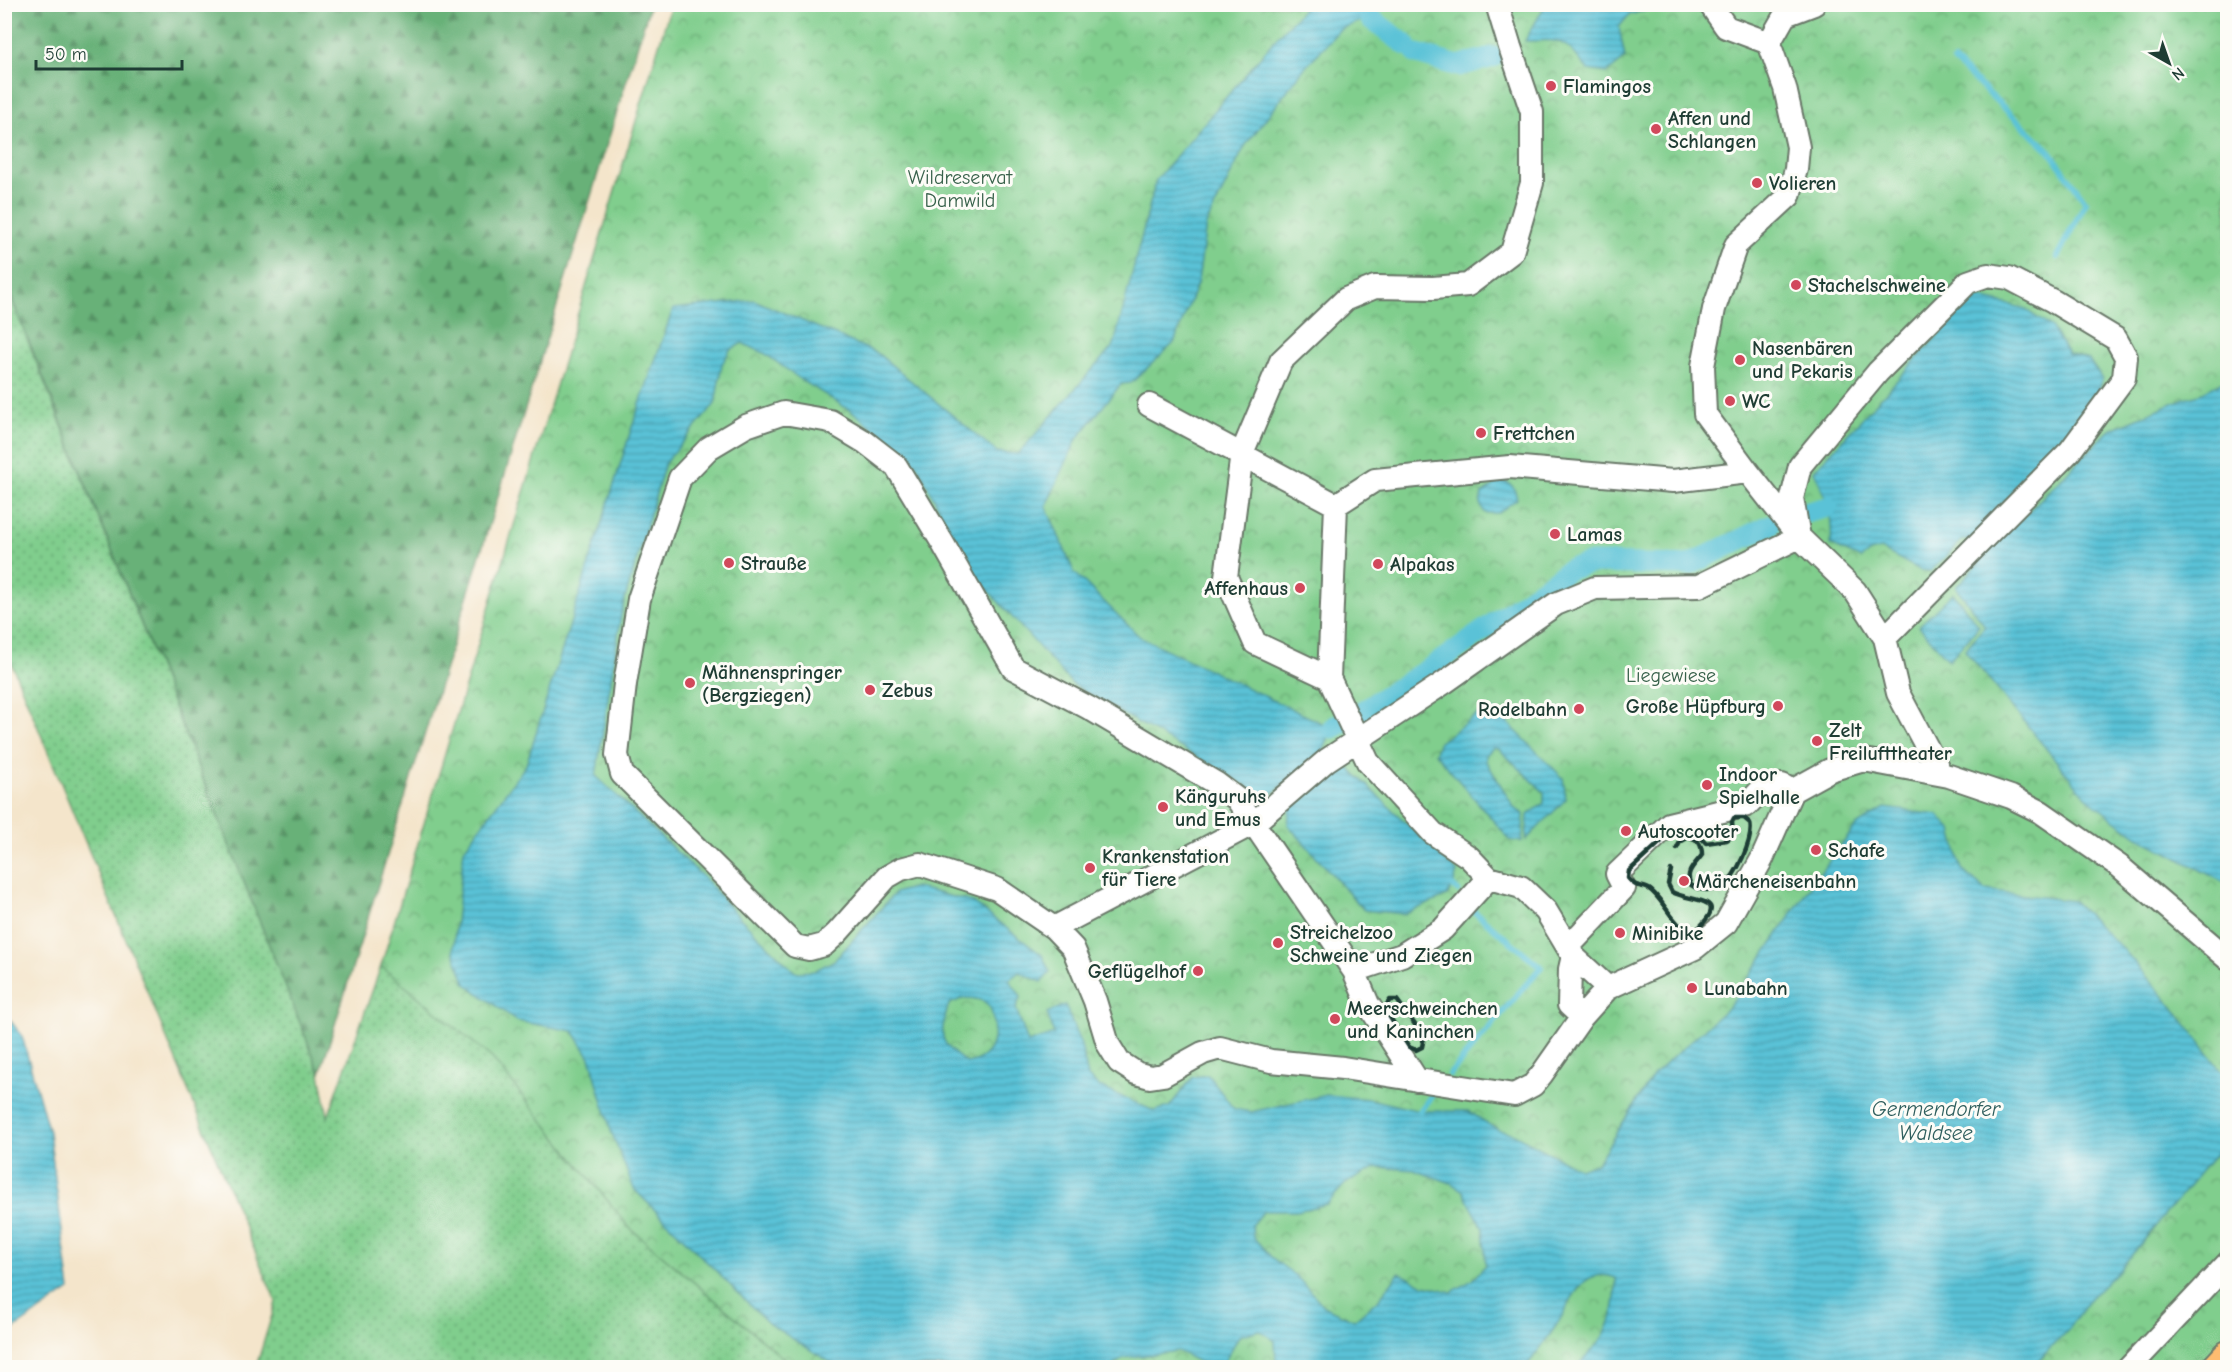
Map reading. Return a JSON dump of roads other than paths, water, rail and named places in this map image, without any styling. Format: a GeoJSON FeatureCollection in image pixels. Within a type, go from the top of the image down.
{"type":"FeatureCollection","features":[{"type":"Feature","properties":{"kind":"main road"},"geometry":{"type":"LineString","coordinates":[[2216,1368],[2228,1355]]}},
{"type":"Feature","properties":{"kind":"street"},"geometry":{"type":"LineString","coordinates":[[1329,678],[1255,643],[1226,577],[1242,453],[1281,361],[1346,299],[1375,287],[1433,288],[1468,285],[1512,252],[1532,183],[1532,112],[1497,4]]}},
{"type":"Feature","properties":{"kind":"street"},"geometry":{"type":"LineString","coordinates":[[1710,4],[1726,27],[1769,43]]}},
{"type":"Feature","properties":{"kind":"street"},"geometry":{"type":"LineString","coordinates":[[1814,4],[1786,10],[1769,43],[1785,88],[1796,137],[1798,147],[1796,170],[1789,196],[1736,245],[1714,309],[1703,366],[1705,414],[1799,537],[1855,591],[1885,638],[1898,693],[1941,774]]}},
{"type":"Feature","properties":{"kind":"street"},"geometry":{"type":"LineString","coordinates":[[1799,537],[1792,498],[1800,466],[1878,372],[1968,282],[1988,275],[2009,278],[2053,301],[2115,339],[2126,357],[2124,378],[2077,442],[2012,512],[1885,638]]}},
{"type":"Feature","properties":{"kind":"street"},"geometry":{"type":"LineString","coordinates":[[1149,405],[1336,505]]}},
{"type":"Feature","properties":{"kind":"street"},"geometry":{"type":"LineString","coordinates":[[1417,1080],[1368,1004],[1354,971],[1238,799],[1217,784],[1089,708],[1013,668],[896,466],[865,442],[830,421],[784,413],[746,426],[709,447],[681,478],[639,599],[625,684],[617,755],[622,774],[795,946],[809,949],[824,945],[887,877],[901,869],[920,864],[997,889],[1053,928],[1072,948],[1095,1001],[1108,1044],[1119,1062],[1136,1073],[1150,1077],[1163,1075],[1203,1053],[1220,1048],[1271,1061],[1343,1068],[1417,1080],[1514,1095],[1533,1085],[1582,1017],[1608,988],[1695,948],[1726,923],[1749,885],[1792,791],[1830,770],[1864,760],[1941,774],[1991,789],[2041,812],[2119,866],[2228,959]]}},
{"type":"Feature","properties":{"kind":"street"},"geometry":{"type":"LineString","coordinates":[[1336,505],[1375,480],[1510,467],[1673,481],[1748,472]]}},
{"type":"Feature","properties":{"kind":"street"},"geometry":{"type":"LineString","coordinates":[[1336,505],[1329,678],[1368,762],[1433,833],[1469,857],[1489,878],[1521,887],[1546,910],[1570,952],[1608,988]]}},
{"type":"Feature","properties":{"kind":"street"},"geometry":{"type":"LineString","coordinates":[[1053,928],[1254,823],[1328,760],[1556,604],[1595,588],[1699,585],[1799,537]]}},
{"type":"Feature","properties":{"kind":"street"},"geometry":{"type":"LineString","coordinates":[[1582,1017],[1569,1005],[1570,952],[1624,888],[1617,874],[1669,824],[1747,805],[1759,792],[1782,785],[1792,791]]}},
{"type":"Feature","properties":{"kind":"street"},"geometry":{"type":"LineString","coordinates":[[1747,805],[1778,822]]}},
{"type":"Feature","properties":{"kind":"street"},"geometry":{"type":"LineString","coordinates":[[1354,971],[1402,955],[1443,929],[1489,878]]}},
{"type":"Feature","properties":{"kind":"street"},"geometry":{"type":"LineString","coordinates":[[2129,1368],[2228,1263]]}},
{"type":"Feature","properties":{"kind":"water"},"geometry":{"type":"Polygon","coordinates":[[[1546,4],[1663,5],[1629,15],[1619,27],[1625,58],[1607,73],[1588,70],[1568,47],[1556,41],[1525,41],[1546,4]]]}},
{"type":"Feature","properties":{"kind":"water","name":"Germendorfer Waldsee"},"geometry":{"type":"Polygon","coordinates":[[[1307,5],[1374,5],[1370,18],[1340,29],[1302,71],[1245,146],[1206,225],[1198,281],[1174,343],[1131,383],[1121,384],[1077,439],[1046,506],[1074,572],[1140,637],[1332,728],[1324,750],[1267,798],[1072,684],[970,570],[917,465],[856,414],[764,353],[742,343],[730,350],[722,364],[715,404],[665,463],[622,609],[596,776],[700,874],[740,918],[795,972],[814,971],[835,960],[895,893],[915,887],[972,902],[1042,955],[1050,972],[1042,982],[1019,972],[1009,980],[1021,996],[1016,1008],[1028,1043],[1054,1034],[1047,1013],[1065,1005],[1081,1045],[1088,1077],[1100,1087],[1154,1111],[1169,1107],[1193,1077],[1208,1075],[1234,1109],[1251,1112],[1326,1095],[1369,1099],[1420,1111],[1468,1111],[1498,1130],[1512,1133],[1579,1169],[1597,1163],[1654,1074],[1729,1007],[1809,888],[1856,826],[1885,808],[1938,815],[1952,830],[1962,870],[1985,890],[2073,901],[2124,950],[2172,1006],[2227,1078],[2227,1140],[2120,1269],[2090,1298],[2068,1329],[2033,1367],[1575,1367],[1595,1348],[1608,1328],[1614,1306],[1616,1278],[1605,1275],[1595,1276],[1580,1286],[1555,1327],[1526,1367],[1276,1367],[1275,1341],[1259,1330],[1239,1336],[1225,1361],[1208,1367],[1178,1351],[1124,1358],[1111,1367],[838,1367],[769,1324],[634,1189],[611,1131],[590,1057],[573,1031],[517,1021],[466,984],[453,950],[464,849],[526,765],[631,430],[673,309],[754,300],[877,353],[997,452],[1018,454],[1114,345],[1156,180],[1307,5]],[[964,998],[949,1004],[943,1038],[951,1050],[967,1063],[981,1058],[990,1048],[994,1029],[991,1009],[988,1005],[978,999],[964,998]],[[1377,1167],[1346,1183],[1327,1204],[1297,1211],[1264,1211],[1252,1224],[1253,1237],[1271,1257],[1297,1277],[1325,1307],[1354,1320],[1379,1299],[1399,1273],[1424,1285],[1452,1292],[1471,1281],[1486,1265],[1483,1228],[1463,1191],[1451,1183],[1414,1170],[1377,1167]]]}},
{"type":"Feature","properties":{"kind":"water"},"geometry":{"type":"Polygon","coordinates":[[[1980,298],[2023,308],[2052,328],[2068,354],[2089,360],[2102,379],[2097,399],[2063,443],[1993,512],[1993,516],[2009,531],[2110,430],[2182,399],[2200,394],[2227,379],[2227,884],[2144,840],[2086,797],[1965,650],[1985,626],[1956,587],[1979,563],[1981,556],[1967,540],[1962,540],[1931,571],[1920,570],[1881,549],[1870,552],[1861,559],[1831,545],[1828,506],[1814,471],[1964,307],[1980,298]]]}},
{"type":"Feature","properties":{"kind":"water"},"geometry":{"type":"Polygon","coordinates":[[[1500,481],[1512,486],[1517,499],[1498,513],[1485,513],[1480,504],[1482,494],[1500,481]]]}},
{"type":"Feature","properties":{"kind":"water"},"geometry":{"type":"Polygon","coordinates":[[[1953,593],[1979,626],[1949,660],[1919,626],[1953,593]]]}},
{"type":"Feature","properties":{"kind":"water"},"geometry":{"type":"Polygon","coordinates":[[[1486,708],[1496,711],[1563,778],[1566,799],[1526,840],[1528,815],[1544,803],[1544,792],[1499,749],[1493,748],[1486,755],[1486,761],[1515,809],[1524,814],[1522,842],[1510,840],[1435,753],[1438,743],[1486,708]]]}},
{"type":"Feature","properties":{"kind":"water"},"geometry":{"type":"Polygon","coordinates":[[[1332,768],[1349,768],[1457,872],[1447,896],[1405,914],[1364,910],[1288,825],[1290,808],[1332,768]]]}},
{"type":"Feature","properties":{"kind":"water"},"geometry":{"type":"Polygon","coordinates":[[[4,1012],[22,1036],[49,1132],[70,1290],[5,1335],[4,1012]]]}},
{"type":"Feature","properties":{"kind":"waterway"},"geometry":{"type":"LineString","coordinates":[[1370,18],[1406,45]]}},
{"type":"Feature","properties":{"kind":"waterway"},"geometry":{"type":"LineString","coordinates":[[1417,54],[1458,66],[1493,57]]}},
{"type":"Feature","properties":{"kind":"waterway"},"geometry":{"type":"LineString","coordinates":[[1954,61],[2048,149],[2086,202],[2057,257]]}},
{"type":"Feature","properties":{"kind":"waterway"},"geometry":{"type":"LineString","coordinates":[[1805,513],[1828,507]]}},
{"type":"Feature","properties":{"kind":"waterway"},"geometry":{"type":"LineString","coordinates":[[1357,714],[1439,662],[1570,569],[1592,563],[1689,565],[1770,525]]}},
{"type":"Feature","properties":{"kind":"waterway"},"geometry":{"type":"LineString","coordinates":[[1332,728],[1341,723]]}},
{"type":"Feature","properties":{"kind":"waterway"},"geometry":{"type":"LineString","coordinates":[[1453,886],[1458,891]]}},
{"type":"Feature","properties":{"kind":"waterway"},"geometry":{"type":"LineString","coordinates":[[1450,1074],[1541,967],[1471,909]]}},
{"type":"Feature","properties":{"kind":"waterway"},"geometry":{"type":"LineString","coordinates":[[1420,1111],[1432,1095]]}},
{"type":"Feature","properties":{"kind":"railway"},"geometry":{"type":"LineString","coordinates":[[1677,848],[1680,842],[1689,837],[1701,845],[1702,855],[1690,872],[1691,885],[1707,890],[1723,886],[1733,875],[1747,848],[1751,830],[1750,823],[1744,818],[1734,818],[1733,836],[1727,840],[1706,843],[1699,835],[1692,833]]}},
{"type":"Feature","properties":{"kind":"railway"},"geometry":{"type":"LineString","coordinates":[[1666,837],[1629,871],[1628,878],[1636,885],[1653,892],[1682,928],[1688,932],[1694,932],[1710,912],[1710,906],[1699,900],[1672,892],[1668,884],[1671,870]]}},
{"type":"Feature","properties":{"kind":"railway"},"geometry":{"type":"LineString","coordinates":[[1390,1000],[1397,1000],[1424,1037],[1422,1047],[1416,1050],[1409,1047],[1384,1008],[1390,1000]]}},
{"type":"Feature","properties":{"kind":"place","name":"Flamingos"},"geometry":{"type":"Point","coordinates":[1551,86]}},
{"type":"Feature","properties":{"kind":"place","name":"Affen und Schlangen"},"geometry":{"type":"Point","coordinates":[1656,129]}},
{"type":"Feature","properties":{"kind":"place","name":"Volieren"},"geometry":{"type":"Point","coordinates":[1757,183]}},
{"type":"Feature","properties":{"kind":"place","name":"Stachelschweine"},"geometry":{"type":"Point","coordinates":[1796,285]}},
{"type":"Feature","properties":{"kind":"place","name":"Nasenbären und Pekaris"},"geometry":{"type":"Point","coordinates":[1740,360]}},
{"type":"Feature","properties":{"kind":"place","name":"WC"},"geometry":{"type":"Point","coordinates":[1730,401]}},
{"type":"Feature","properties":{"kind":"place","name":"Frettchen"},"geometry":{"type":"Point","coordinates":[1481,433]}},
{"type":"Feature","properties":{"kind":"place","name":"Lamas"},"geometry":{"type":"Point","coordinates":[1555,534]}},
{"type":"Feature","properties":{"kind":"place","name":"Strauße"},"geometry":{"type":"Point","coordinates":[729,563]}},
{"type":"Feature","properties":{"kind":"place","name":"Alpakas"},"geometry":{"type":"Point","coordinates":[1378,564]}},
{"type":"Feature","properties":{"kind":"place","name":"Affenhaus"},"geometry":{"type":"Point","coordinates":[1300,588]}},
{"type":"Feature","properties":{"kind":"place","name":"Mähnenspringer (Bergziegen)"},"geometry":{"type":"Point","coordinates":[690,683]}},
{"type":"Feature","properties":{"kind":"place","name":"Zebus"},"geometry":{"type":"Point","coordinates":[870,690]}},
{"type":"Feature","properties":{"kind":"place","name":"Große Hüpfburg"},"geometry":{"type":"Point","coordinates":[1778,706]}},
{"type":"Feature","properties":{"kind":"place","name":"Rodelbahn"},"geometry":{"type":"Point","coordinates":[1579,709]}},
{"type":"Feature","properties":{"kind":"place","name":"Zelt Freilufttheater"},"geometry":{"type":"Point","coordinates":[1817,741]}},
{"type":"Feature","properties":{"kind":"place","name":"Indoor Spielhalle"},"geometry":{"type":"Point","coordinates":[1707,785]}},
{"type":"Feature","properties":{"kind":"place","name":"Känguruhs und Emus"},"geometry":{"type":"Point","coordinates":[1163,807]}},
{"type":"Feature","properties":{"kind":"place","name":"Autoscooter"},"geometry":{"type":"Point","coordinates":[1626,831]}},
{"type":"Feature","properties":{"kind":"place","name":"Schafe"},"geometry":{"type":"Point","coordinates":[1816,850]}},
{"type":"Feature","properties":{"kind":"place","name":"Krankenstation für Tiere"},"geometry":{"type":"Point","coordinates":[1090,868]}},
{"type":"Feature","properties":{"kind":"place","name":"Märcheneisenbahn"},"geometry":{"type":"Point","coordinates":[1684,881]}},
{"type":"Feature","properties":{"kind":"place","name":"Minibike"},"geometry":{"type":"Point","coordinates":[1620,933]}},
{"type":"Feature","properties":{"kind":"place","name":"Streichelzoo Schweine und Ziegen"},"geometry":{"type":"Point","coordinates":[1278,943]}},
{"type":"Feature","properties":{"kind":"place","name":"Geflügelhof"},"geometry":{"type":"Point","coordinates":[1198,971]}},
{"type":"Feature","properties":{"kind":"place","name":"Lunabahn"},"geometry":{"type":"Point","coordinates":[1692,988]}},
{"type":"Feature","properties":{"kind":"place","name":"Meerschweinchen und Kaninchen"},"geometry":{"type":"Point","coordinates":[1335,1019]}},
{"type":"Feature","properties":{"kind":"park label","name":"Wildreservat Damwild"},"geometry":{"type":"Point","coordinates":[960,188]}},
{"type":"Feature","properties":{"kind":"park label","name":"Liegewiese"},"geometry":{"type":"Point","coordinates":[1671,675]}}]}
